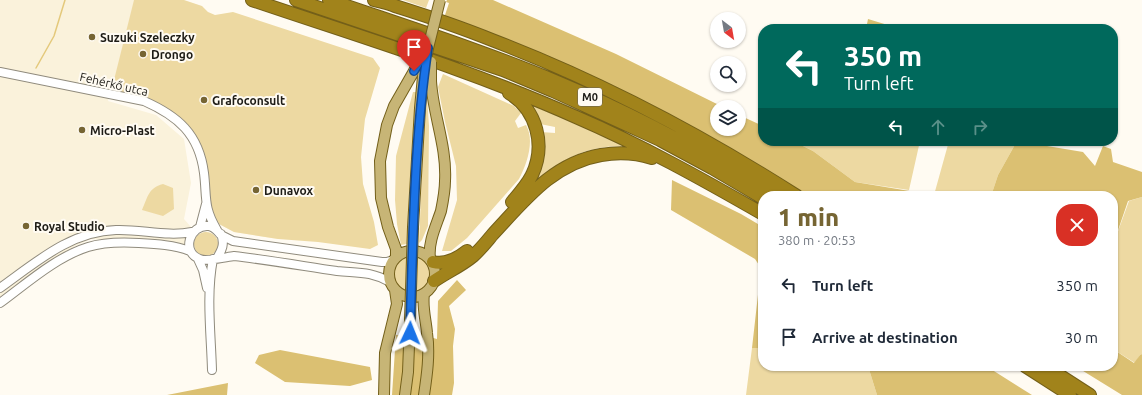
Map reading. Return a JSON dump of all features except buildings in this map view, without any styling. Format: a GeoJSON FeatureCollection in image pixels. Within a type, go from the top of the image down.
{"type":"FeatureCollection","features":[{"type":"Feature","properties":{"kind":"highway"},"geometry":{"type":"LineString","coordinates":[[252,0],[442,64],[576,116],[635,144],[758,211]]}},
{"type":"Feature","properties":{"kind":"highway","name":"M0"},"geometry":{"type":"LineString","coordinates":[[296,0],[504,70],[554,91],[660,140],[758,195]]}},
{"type":"Feature","properties":{"kind":"highway","name":"M0"},"geometry":{"type":"LineString","coordinates":[[330,0],[483,53],[555,81],[660,130],[714,158],[770,191]]}},
{"type":"Feature","properties":{"kind":"highway"},"geometry":{"type":"LineString","coordinates":[[374,0],[388,2],[492,39],[602,86],[712,144],[754,168],[789,191]]}},
{"type":"Feature","properties":{"kind":"highway"},"geometry":{"type":"LineString","coordinates":[[431,260],[440,264],[460,257],[521,192],[532,175],[539,153],[538,134],[532,116],[521,102],[495,84]]}},
{"type":"Feature","properties":{"kind":"highway"},"geometry":{"type":"LineString","coordinates":[[434,281],[473,256],[526,198],[544,182],[569,165],[591,157],[610,153],[620,153],[650,157],[677,166]]}},
{"type":"Feature","properties":{"kind":"highway"},"geometry":{"type":"LineString","coordinates":[[1033,371],[1070,395]]}},
{"type":"Feature","properties":{"kind":"highway"},"geometry":{"type":"LineString","coordinates":[[1053,371],[1090,395]]}},
{"type":"Feature","properties":{"kind":"main road"},"geometry":{"type":"LineString","coordinates":[[405,395],[408,372],[413,228],[420,108],[427,79],[428,48],[440,0]]}},
{"type":"Feature","properties":{"kind":"main road"},"geometry":{"type":"LineString","coordinates":[[384,395],[384,353],[397,304],[389,270],[396,249],[388,227],[381,198],[380,161],[387,125],[394,106],[428,48]]}},
{"type":"Feature","properties":{"kind":"main road"},"geometry":{"type":"LineString","coordinates":[[392,286],[402,295],[411,297],[424,294],[434,281],[436,272],[431,260],[430,244],[441,210],[445,181],[443,146],[427,79]]}},
{"type":"Feature","properties":{"kind":"main road"},"geometry":{"type":"LineString","coordinates":[[394,258],[407,251],[413,250],[419,251],[431,260]]}},
{"type":"Feature","properties":{"kind":"main road"},"geometry":{"type":"LineString","coordinates":[[424,294],[423,307],[428,334],[428,366],[424,395]]}},
{"type":"Feature","properties":{"kind":"street","name":"Fehérkő utca"},"geometry":{"type":"LineString","coordinates":[[0,72],[144,101],[164,110],[182,124],[193,138],[200,156],[204,173],[206,203]]}},
{"type":"Feature","properties":{"kind":"street"},"geometry":{"type":"LineString","coordinates":[[200,227],[206,203]]}},
{"type":"Feature","properties":{"kind":"street"},"geometry":{"type":"LineString","coordinates":[[206,203],[211,220],[219,232],[223,244],[222,249],[215,258],[211,271],[210,300],[212,370]]}},
{"type":"Feature","properties":{"kind":"street"},"geometry":{"type":"LineString","coordinates":[[0,288],[46,255],[65,244],[84,235],[115,230],[152,231],[180,235],[192,232],[200,227],[207,226],[233,241],[382,262],[387,262],[394,258]]}},
{"type":"Feature","properties":{"kind":"street"},"geometry":{"type":"LineString","coordinates":[[190,251],[189,240],[192,232]]}},
{"type":"Feature","properties":{"kind":"street"},"geometry":{"type":"LineString","coordinates":[[0,303],[52,265],[70,255],[88,247],[116,242],[179,247],[190,251],[198,258],[206,261],[215,258],[234,256],[339,271],[366,273],[380,276],[392,286]]}},
{"type":"Feature","properties":{"kind":"street"},"geometry":{"type":"LineString","coordinates":[[198,258],[203,270],[210,300]]}},
{"type":"Feature","properties":{"kind":"shaded area"},"geometry":{"type":"Polygon","coordinates":[[[0,0],[134,0],[278,239],[234,232],[219,224],[211,211],[209,175],[196,139],[176,116],[159,104],[138,97],[111,92],[108,101],[156,115],[184,139],[191,183],[184,219],[191,227],[187,245],[91,239],[75,246],[0,297],[0,0]]]}},
{"type":"Feature","properties":{"kind":"shaded area"},"geometry":{"type":"Polygon","coordinates":[[[134,0],[184,0],[202,6],[208,12],[215,15],[233,12],[373,58],[380,68],[365,119],[361,157],[363,184],[374,222],[378,245],[370,249],[318,242],[278,239],[234,232],[219,224],[211,211],[209,175],[196,139],[176,116],[159,104],[138,97],[111,92],[134,0]]]}},
{"type":"Feature","properties":{"kind":"shaded area"},"geometry":{"type":"Polygon","coordinates":[[[403,0],[429,0],[426,8],[403,0]]]}},
{"type":"Feature","properties":{"kind":"shaded area"},"geometry":{"type":"Polygon","coordinates":[[[447,0],[493,0],[616,54],[710,101],[710,136],[746,136],[746,118],[758,124],[758,146],[803,146],[813,151],[855,182],[910,191],[798,191],[757,164],[444,18],[449,3],[446,2],[447,0]]]}},
{"type":"Feature","properties":{"kind":"shaded area"},"geometry":{"type":"Polygon","coordinates":[[[868,19],[884,24],[867,24],[868,19]]]}},
{"type":"Feature","properties":{"kind":"shaded area"},"geometry":{"type":"Polygon","coordinates":[[[443,74],[514,106],[521,113],[515,121],[518,128],[526,125],[530,138],[529,152],[519,179],[467,238],[451,251],[442,251],[457,200],[456,166],[438,87],[443,74]]]}},
{"type":"Feature","properties":{"kind":"shaded area"},"geometry":{"type":"Polygon","coordinates":[[[413,92],[416,92],[407,244],[401,245],[395,200],[396,156],[413,92]]]}},
{"type":"Feature","properties":{"kind":"shaded area"},"geometry":{"type":"Polygon","coordinates":[[[427,97],[429,126],[428,226],[422,240],[419,243],[425,98],[427,97]]]}},
{"type":"Feature","properties":{"kind":"shaded area"},"geometry":{"type":"Polygon","coordinates":[[[526,101],[631,147],[606,147],[586,151],[558,164],[533,183],[541,132],[555,133],[555,127],[540,124],[526,101]]]}},
{"type":"Feature","properties":{"kind":"shaded area"},"geometry":{"type":"Polygon","coordinates":[[[803,146],[919,146],[909,190],[855,182],[813,151],[803,146]]]}},
{"type":"Feature","properties":{"kind":"shaded area"},"geometry":{"type":"Polygon","coordinates":[[[948,146],[1014,146],[998,175],[993,191],[935,191],[948,146]]]}},
{"type":"Feature","properties":{"kind":"shaded area"},"geometry":{"type":"Polygon","coordinates":[[[1014,146],[1047,146],[1083,152],[1095,166],[1103,146],[1111,149],[1113,162],[1142,172],[1142,197],[1128,201],[1118,230],[1118,191],[993,191],[998,175],[1014,146]]]}},
{"type":"Feature","properties":{"kind":"shaded area"},"geometry":{"type":"Polygon","coordinates":[[[672,180],[758,224],[758,264],[755,259],[671,210],[672,180]]]}},
{"type":"Feature","properties":{"kind":"shaded area"},"geometry":{"type":"Polygon","coordinates":[[[163,184],[173,188],[174,209],[163,216],[142,210],[151,191],[163,184]]]}},
{"type":"Feature","properties":{"kind":"shaded area"},"geometry":{"type":"Polygon","coordinates":[[[1142,197],[1142,354],[1135,363],[1118,352],[1118,231],[1129,201],[1142,197]]]}},
{"type":"Feature","properties":{"kind":"shaded area"},"geometry":{"type":"Polygon","coordinates":[[[206,232],[211,233],[217,239],[217,249],[211,255],[206,256],[201,255],[195,249],[194,244],[195,239],[201,233],[206,232]]]}},
{"type":"Feature","properties":{"kind":"shaded area"},"geometry":{"type":"Polygon","coordinates":[[[408,255],[416,255],[426,260],[430,267],[430,281],[426,288],[416,293],[408,293],[398,288],[396,285],[393,278],[393,270],[398,260],[401,258],[408,255]]]}},
{"type":"Feature","properties":{"kind":"shaded area"},"geometry":{"type":"Polygon","coordinates":[[[457,280],[466,290],[449,306],[455,329],[453,346],[454,383],[452,395],[392,395],[396,335],[419,334],[437,339],[438,301],[457,280]]]}},
{"type":"Feature","properties":{"kind":"shaded area"},"geometry":{"type":"Polygon","coordinates":[[[758,295],[758,348],[752,348],[758,295]]]}},
{"type":"Feature","properties":{"kind":"shaded area"},"geometry":{"type":"Polygon","coordinates":[[[752,348],[758,348],[758,371],[870,371],[877,395],[746,395],[752,348]]]}},
{"type":"Feature","properties":{"kind":"shaded area"},"geometry":{"type":"Polygon","coordinates":[[[280,350],[370,367],[372,380],[350,386],[285,382],[255,363],[259,355],[280,350]]]}},
{"type":"Feature","properties":{"kind":"shaded area"},"geometry":{"type":"Polygon","coordinates":[[[1118,352],[1134,363],[1142,354],[1142,395],[1122,395],[1083,371],[1118,371],[1118,352]]]}},
{"type":"Feature","properties":{"kind":"shaded area"},"geometry":{"type":"Polygon","coordinates":[[[870,371],[994,371],[1032,395],[877,395],[870,371]]]}},
{"type":"Feature","properties":{"kind":"shaded area"},"geometry":{"type":"Polygon","coordinates":[[[228,383],[227,395],[167,395],[228,383]]]}},
{"type":"Feature","properties":{"kind":"waterway"},"geometry":{"type":"LineString","coordinates":[[36,68],[54,36],[65,0]]}},
{"type":"Feature","properties":{"kind":"place","name":"Suzuki Szeleczky"},"geometry":{"type":"Point","coordinates":[92,37]}},
{"type":"Feature","properties":{"kind":"place","name":"Drongo"},"geometry":{"type":"Point","coordinates":[143,54]}},
{"type":"Feature","properties":{"kind":"place","name":"Grafoconsult"},"geometry":{"type":"Point","coordinates":[204,100]}},
{"type":"Feature","properties":{"kind":"place","name":"Micro-Plast"},"geometry":{"type":"Point","coordinates":[82,130]}},
{"type":"Feature","properties":{"kind":"place","name":"Dunavox"},"geometry":{"type":"Point","coordinates":[256,190]}},
{"type":"Feature","properties":{"kind":"place","name":"Royal Studio"},"geometry":{"type":"Point","coordinates":[26,226]}},
{"type":"Feature","properties":{"kind":"route"},"geometry":{"type":"LineString","coordinates":[[410,333],[416,171],[423,76],[428,48],[418,62],[414,71]]}}]}
